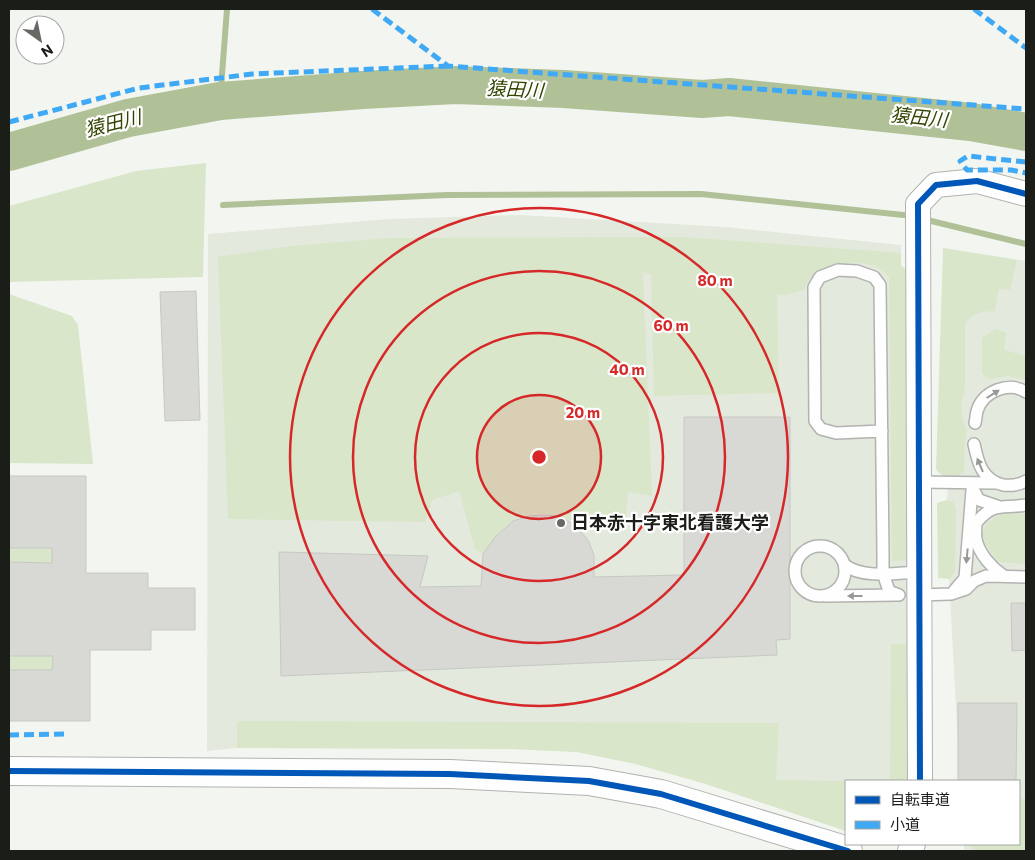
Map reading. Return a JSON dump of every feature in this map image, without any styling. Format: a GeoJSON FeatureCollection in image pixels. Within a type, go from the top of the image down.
{"type":"FeatureCollection","features":[{"type":"Feature","properties":{"kind":"street"},"geometry":{"type":"LineString","coordinates":[[920,780],[910,584],[919,482],[918,204],[936,186],[976,181],[1026,194]]}},
{"type":"Feature","properties":{"kind":"street"},"geometry":{"type":"LineString","coordinates":[[9,771],[450,774],[589,781],[661,794],[848,851]]}},
{"type":"Feature","properties":{"kind":"lane"},"geometry":{"type":"LineString","coordinates":[[882,430],[836,433],[820,429],[815,421],[814,287],[820,276],[838,270],[857,271],[874,277],[880,285],[884,554],[887,565],[910,584]]}},
{"type":"Feature","properties":{"kind":"lane"},"geometry":{"type":"LineString","coordinates":[[975,423],[977,410],[982,401],[992,392],[1006,387],[1017,388],[1026,392]]}},
{"type":"Feature","properties":{"kind":"lane"},"geometry":{"type":"LineString","coordinates":[[974,444],[978,462],[984,474],[994,483]]}},
{"type":"Feature","properties":{"kind":"lane"},"geometry":{"type":"LineString","coordinates":[[919,482],[972,486],[994,483],[1009,486],[1026,481]]}},
{"type":"Feature","properties":{"kind":"lane"},"geometry":{"type":"LineString","coordinates":[[972,486],[979,500],[997,506],[1026,506]]}},
{"type":"Feature","properties":{"kind":"lane"},"geometry":{"type":"LineString","coordinates":[[951,594],[965,578],[972,486]]}},
{"type":"Feature","properties":{"kind":"lane"},"geometry":{"type":"LineString","coordinates":[[997,506],[984,513],[976,523],[976,540],[993,569],[1004,576]]}},
{"type":"Feature","properties":{"kind":"lane"},"geometry":{"type":"LineString","coordinates":[[826,596],[834,593],[844,581],[845,565],[842,557],[836,551],[820,545],[811,547],[804,552],[798,558],[795,566],[795,575],[798,583],[802,590],[810,594],[818,597],[826,596],[910,584]]}},
{"type":"Feature","properties":{"kind":"lane"},"geometry":{"type":"LineString","coordinates":[[884,554],[878,568],[878,573],[889,591],[910,584]]}},
{"type":"Feature","properties":{"kind":"lane"},"geometry":{"type":"LineString","coordinates":[[845,565],[851,570],[863,573],[878,573],[910,584],[951,594],[966,589],[974,581],[986,576],[1026,577]]}},
{"type":"Feature","properties":{"kind":"shaded area","name":"日本赤十字東北看護大学"},"geometry":{"type":"Polygon","coordinates":[[[520,215],[726,227],[901,245],[901,265],[908,272],[912,780],[845,780],[845,831],[706,784],[636,764],[577,752],[512,749],[237,748],[207,751],[208,234],[388,219],[520,215]]]}},
{"type":"Feature","properties":{"kind":"shaded area"},"geometry":{"type":"Polygon","coordinates":[[[943,248],[1026,261],[1026,851],[964,851],[964,845],[1020,845],[1020,780],[960,780],[949,579],[947,500],[949,479],[943,248]]]}},
{"type":"Feature","properties":{"kind":"green space"},"geometry":{"type":"Polygon","coordinates":[[[206,163],[203,277],[9,282],[9,206],[136,171],[206,163]]]}},
{"type":"Feature","properties":{"kind":"green space"},"geometry":{"type":"Polygon","coordinates":[[[682,237],[901,253],[901,265],[908,272],[915,560],[892,561],[889,277],[876,266],[852,262],[824,268],[809,279],[804,290],[785,295],[777,294],[779,393],[654,396],[651,274],[643,272],[652,496],[628,492],[626,515],[567,520],[547,515],[524,516],[512,521],[483,554],[475,549],[459,491],[432,500],[425,522],[228,519],[218,257],[291,246],[389,238],[682,237]]]}},
{"type":"Feature","properties":{"kind":"green space"},"geometry":{"type":"Polygon","coordinates":[[[943,248],[1017,260],[1010,290],[999,289],[995,311],[981,312],[974,315],[970,317],[965,325],[965,388],[961,406],[963,421],[967,431],[964,472],[949,479],[936,469],[943,248]]]}},
{"type":"Feature","properties":{"kind":"green space"},"geometry":{"type":"Polygon","coordinates":[[[9,294],[72,316],[78,325],[93,464],[9,463],[9,294]]]}},
{"type":"Feature","properties":{"kind":"green space"},"geometry":{"type":"Polygon","coordinates":[[[996,329],[1006,333],[1004,350],[1026,356],[1026,380],[1007,376],[991,379],[982,373],[982,338],[996,329]]]}},
{"type":"Feature","properties":{"kind":"green space"},"geometry":{"type":"Polygon","coordinates":[[[947,500],[953,502],[956,508],[955,572],[949,579],[938,578],[937,503],[947,500]]]}},
{"type":"Feature","properties":{"kind":"green space"},"geometry":{"type":"Polygon","coordinates":[[[1005,513],[1026,514],[1026,564],[999,562],[984,540],[984,528],[995,518],[1005,513]]]}},
{"type":"Feature","properties":{"kind":"green space"},"geometry":{"type":"Polygon","coordinates":[[[9,548],[52,548],[52,563],[9,562],[9,548]]]}},
{"type":"Feature","properties":{"kind":"green space"},"geometry":{"type":"Polygon","coordinates":[[[891,644],[916,644],[912,780],[890,780],[891,644]]]}},
{"type":"Feature","properties":{"kind":"green space"},"geometry":{"type":"Polygon","coordinates":[[[9,656],[53,656],[52,670],[9,670],[9,656]]]}},
{"type":"Feature","properties":{"kind":"green space"},"geometry":{"type":"Polygon","coordinates":[[[237,721],[779,723],[776,780],[845,781],[845,831],[706,784],[636,764],[577,752],[512,749],[237,748],[237,721]]]}},
{"type":"Feature","properties":{"kind":"green space"},"geometry":{"type":"Polygon","coordinates":[[[1020,799],[1025,799],[1026,851],[976,851],[970,845],[1020,845],[1020,799]]]}},
{"type":"Feature","properties":{"kind":"building"},"geometry":{"type":"Polygon","coordinates":[[[196,291],[200,420],[165,421],[160,292],[196,291]]]}},
{"type":"Feature","properties":{"kind":"building"},"geometry":{"type":"Polygon","coordinates":[[[684,417],[790,417],[790,639],[776,640],[777,655],[281,676],[279,552],[428,556],[420,587],[481,586],[483,554],[496,536],[513,521],[529,516],[560,516],[576,526],[588,540],[594,555],[594,577],[684,575],[684,417]]]}},
{"type":"Feature","properties":{"kind":"building"},"geometry":{"type":"Polygon","coordinates":[[[9,476],[86,476],[86,573],[148,573],[148,588],[195,588],[195,630],[151,630],[151,650],[90,650],[90,721],[9,721],[9,670],[52,670],[53,656],[9,656],[9,562],[52,563],[52,548],[9,548],[9,476]]]}},
{"type":"Feature","properties":{"kind":"building"},"geometry":{"type":"Polygon","coordinates":[[[1011,603],[1026,603],[1026,650],[1012,651],[1011,603]]]}},
{"type":"Feature","properties":{"kind":"building"},"geometry":{"type":"Polygon","coordinates":[[[958,703],[1017,703],[1016,780],[958,780],[958,703]]]}},
{"type":"Feature","properties":{"kind":"waterway"},"geometry":{"type":"LineString","coordinates":[[220,101],[227,9]]}},
{"type":"Feature","properties":{"kind":"waterway","name":"猿田川"},"geometry":{"type":"LineString","coordinates":[[9,152],[128,118],[220,101],[455,85],[564,89],[702,99],[729,97],[971,122],[1026,132]]}},
{"type":"Feature","properties":{"kind":"waterway"},"geometry":{"type":"LineString","coordinates":[[223,205],[447,195],[701,194],[913,216]]}},
{"type":"Feature","properties":{"kind":"waterway"},"geometry":{"type":"LineString","coordinates":[[923,219],[1026,244]]}},
{"type":"Feature","properties":{"kind":"marked path"},"geometry":{"type":"LineString","coordinates":[[372,9],[448,66],[1026,109]]}},
{"type":"Feature","properties":{"kind":"marked path"},"geometry":{"type":"LineString","coordinates":[[974,9],[1026,48]]}},
{"type":"Feature","properties":{"kind":"marked path"},"geometry":{"type":"LineString","coordinates":[[9,122],[139,88],[252,74],[448,66]]}},
{"type":"Feature","properties":{"kind":"marked path"},"geometry":{"type":"LineString","coordinates":[[1026,162],[968,156],[960,161],[967,170],[1011,170],[1026,173]]}},
{"type":"Feature","properties":{"kind":"marked path"},"geometry":{"type":"LineString","coordinates":[[9,735],[68,734]]}},
{"type":"Feature","properties":{"kind":"cycle path"},"geometry":{"type":"LineString","coordinates":[[920,780],[918,204],[936,185],[977,181],[1026,194]]}},
{"type":"Feature","properties":{"kind":"cycle path"},"geometry":{"type":"LineString","coordinates":[[9,771],[450,774],[589,781],[661,794],[848,851]]}},
{"type":"Feature","properties":{"kind":"place","name":"日本赤十字東北看護大学"},"geometry":{"type":"Point","coordinates":[561,523]}}]}
